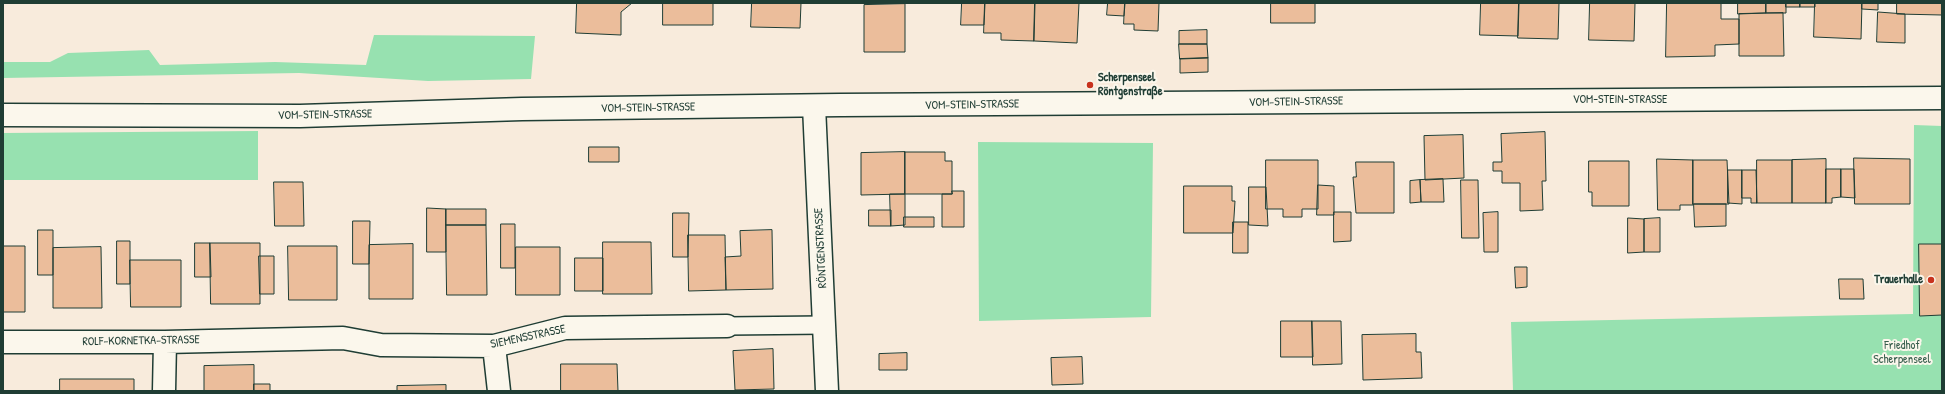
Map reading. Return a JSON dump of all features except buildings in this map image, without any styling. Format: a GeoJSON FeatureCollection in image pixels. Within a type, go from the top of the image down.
{"type":"FeatureCollection","features":[{"type":"Feature","properties":{"kind":"main road","name":"VOM-STEIN-STRASSE"},"geometry":{"type":"LineString","coordinates":[[3,115],[300,116],[522,109],[1942,98]]}},
{"type":"Feature","properties":{"kind":"main road","name":"RÖNTGENSTRASSE"},"geometry":{"type":"LineString","coordinates":[[814,106],[827,391]]}},
{"type":"Feature","properties":{"kind":"main road","name":"SIEMENSSTRASSE"},"geometry":{"type":"LineString","coordinates":[[279,339],[343,338],[381,344],[494,346],[565,328],[727,326]]}},
{"type":"Feature","properties":{"kind":"main road","name":"ROLF-KORNETKA-STRASSE"},"geometry":{"type":"LineString","coordinates":[[3,342],[165,342],[279,339]]}},
{"type":"Feature","properties":{"kind":"main road"},"geometry":{"type":"LineString","coordinates":[[164,391],[165,342]]}},
{"type":"Feature","properties":{"kind":"main road"},"geometry":{"type":"LineString","coordinates":[[494,346],[499,391]]}},
{"type":"Feature","properties":{"kind":"lane","name":"SIEMENSSTRASSE"},"geometry":{"type":"LineString","coordinates":[[727,326],[825,325]]}},
{"type":"Feature","properties":{"kind":"green space"},"geometry":{"type":"Polygon","coordinates":[[[374,35],[535,36],[531,79],[428,81],[299,73],[3,78],[3,62],[50,62],[68,53],[149,50],[160,65],[275,62],[366,65],[374,35]]]}},
{"type":"Feature","properties":{"kind":"green space","name":"Friedhof Scherpenseel"},"geometry":{"type":"Polygon","coordinates":[[[1914,125],[1942,126],[1942,391],[1513,391],[1511,322],[1913,314],[1914,125]]]}},
{"type":"Feature","properties":{"kind":"green space"},"geometry":{"type":"Polygon","coordinates":[[[258,131],[258,180],[3,180],[3,133],[258,131]]]}},
{"type":"Feature","properties":{"kind":"green space"},"geometry":{"type":"Polygon","coordinates":[[[978,142],[1153,143],[1151,317],[979,321],[978,142]]]}},
{"type":"Feature","properties":{"kind":"place","name":"Scherpenseel Röntgenstraße"},"geometry":{"type":"Point","coordinates":[1090,85]}},
{"type":"Feature","properties":{"kind":"place","name":"Trauerhalle"},"geometry":{"type":"Point","coordinates":[1931,280]}}]}
